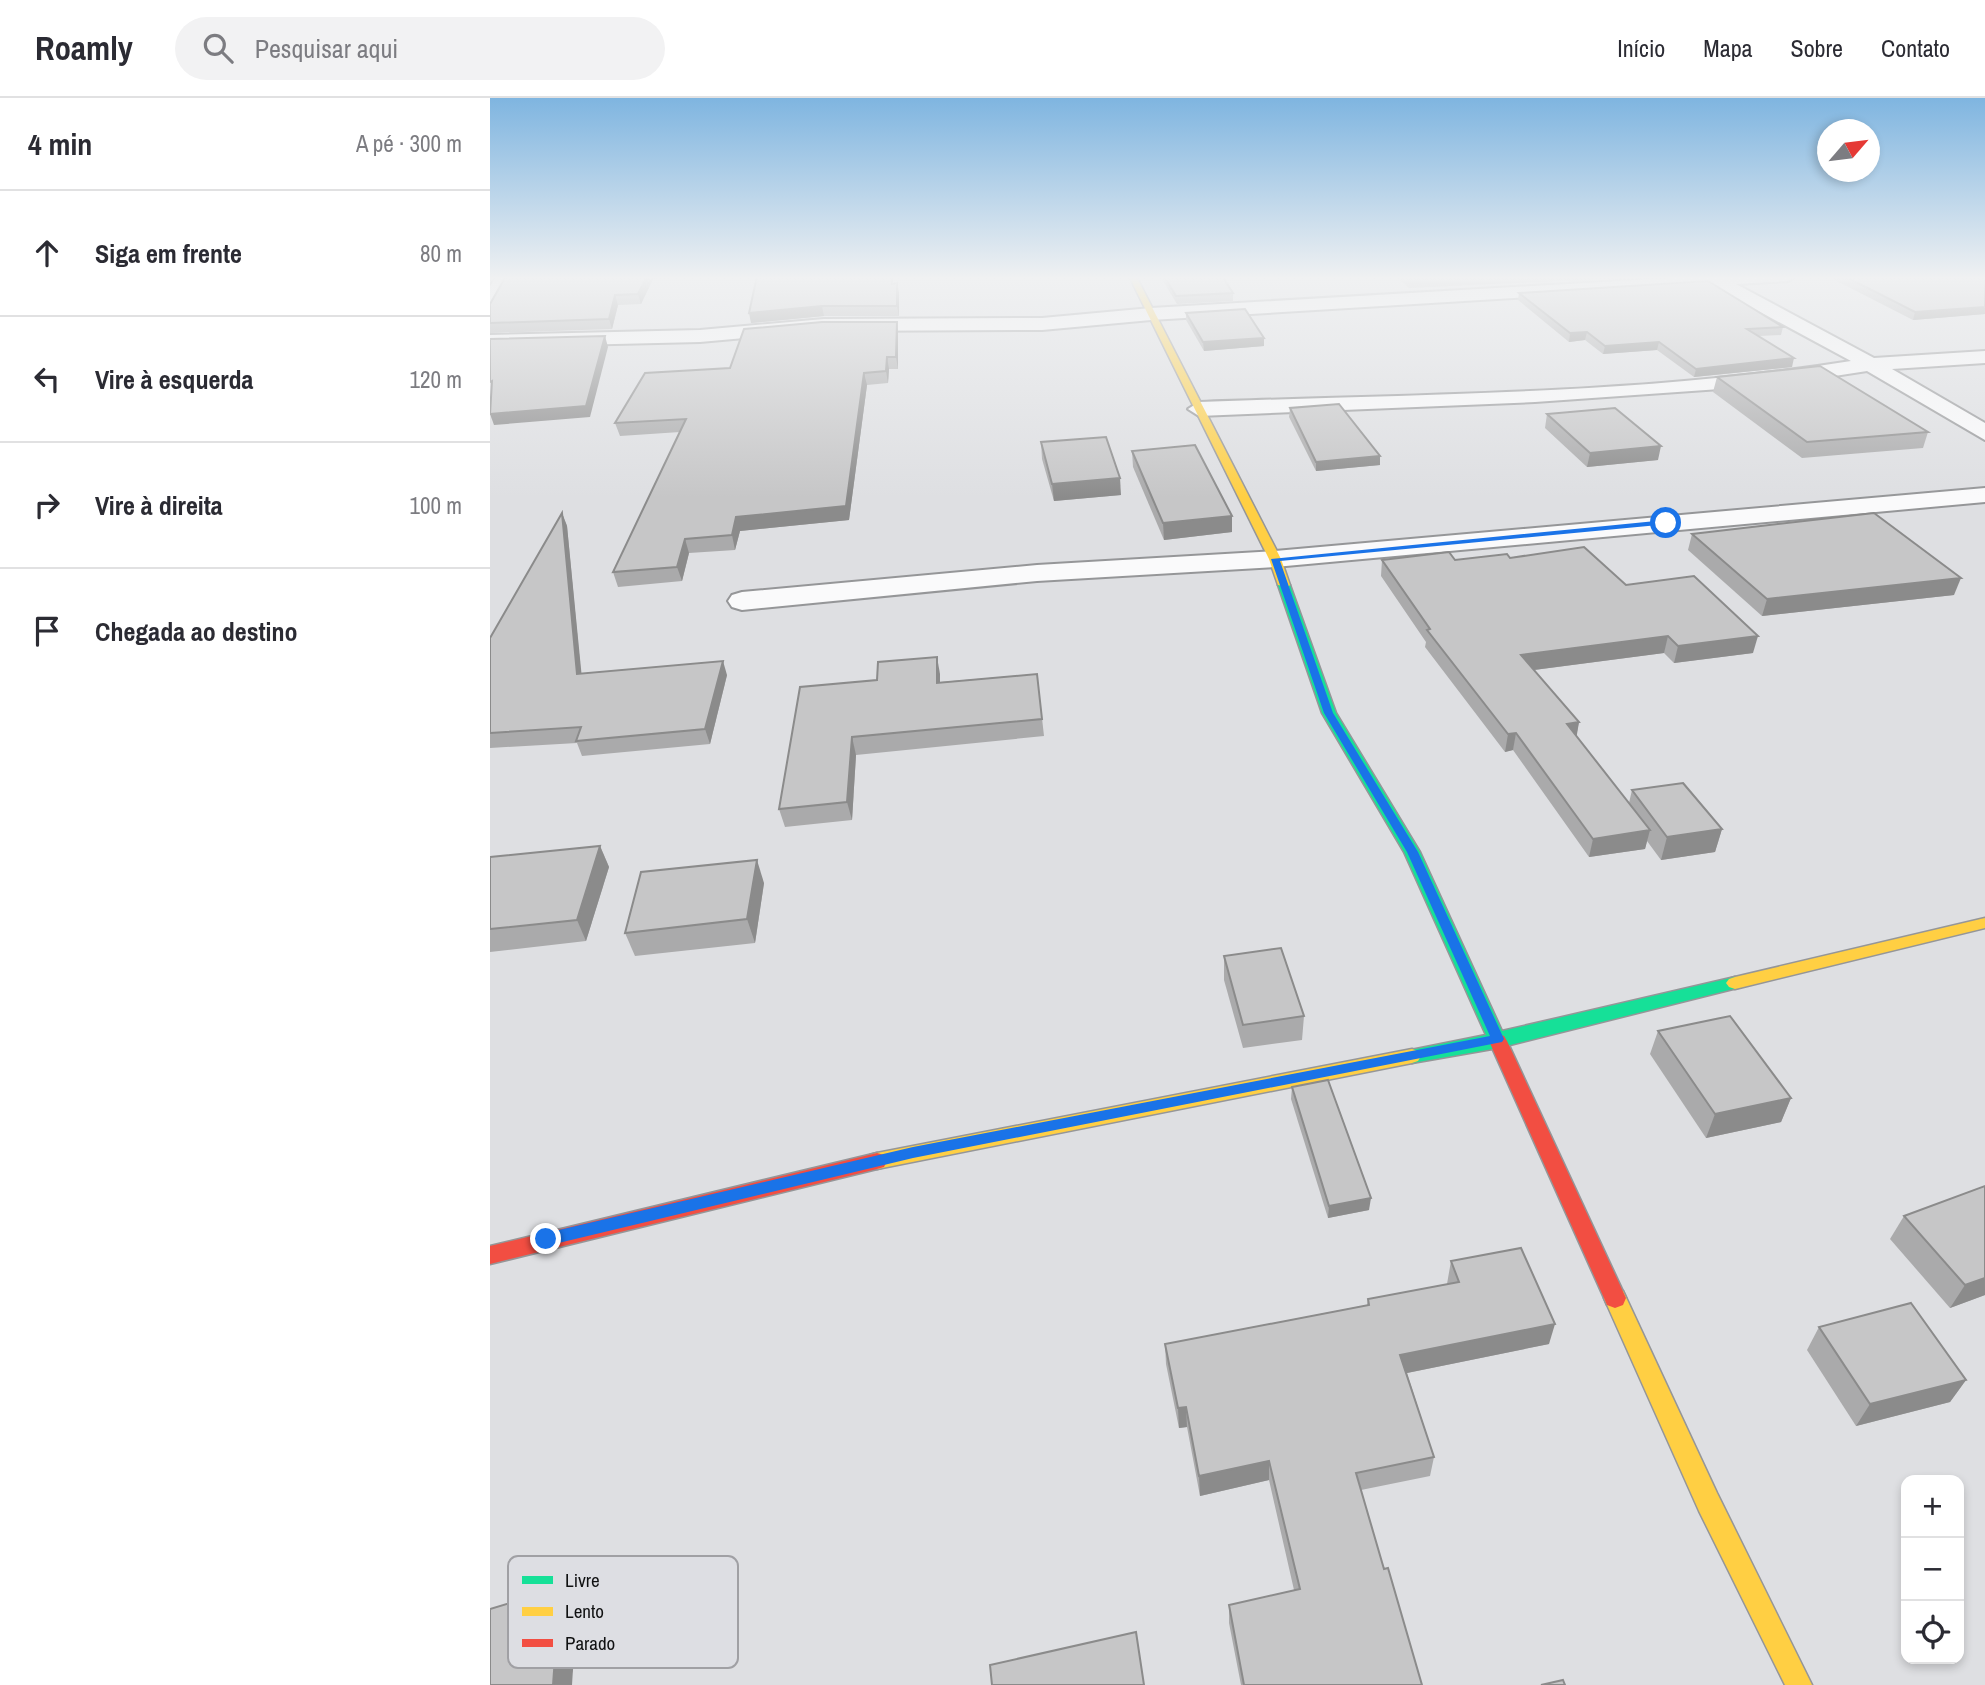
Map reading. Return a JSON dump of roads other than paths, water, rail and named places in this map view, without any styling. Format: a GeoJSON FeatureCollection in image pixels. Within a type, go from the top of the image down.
{"type":"FeatureCollection","features":[{"type":"Feature","properties":{"kind":"street"},"geometry":{"type":"LineString","coordinates":[[1169,350],[1275,559],[1329,713],[1412,852],[1708,1502],[1798,1685]]}},
{"type":"Feature","properties":{"kind":"street"},"geometry":{"type":"LineString","coordinates":[[1844,350],[1985,433]]}},
{"type":"Feature","properties":{"kind":"street"},"geometry":{"type":"LineString","coordinates":[[1199,410],[1562,394],[1777,379],[1870,364],[1985,357]]}},
{"type":"Feature","properties":{"kind":"street"},"geometry":{"type":"LineString","coordinates":[[741,601],[1037,573],[1275,559],[1985,495]]}},
{"type":"Feature","properties":{"kind":"street"},"geometry":{"type":"LineString","coordinates":[[490,1255],[546,1239],[913,1152],[1498,1039],[1985,923]]}}]}
